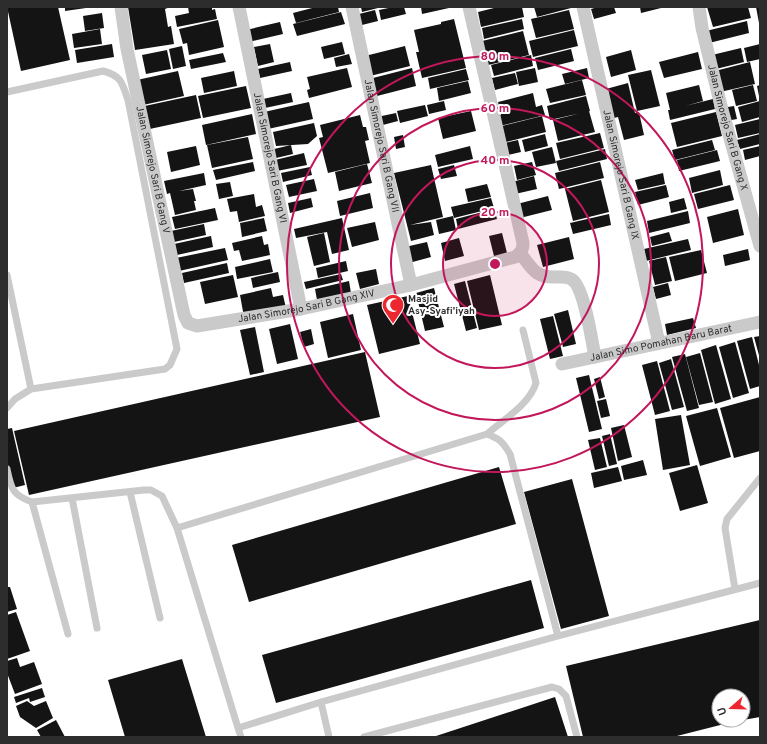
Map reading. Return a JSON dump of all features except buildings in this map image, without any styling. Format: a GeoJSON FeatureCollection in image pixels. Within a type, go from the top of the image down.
{"type":"FeatureCollection","features":[{"type":"Feature","properties":{"kind":"street","name":"Jalan Simorejo Sari B Gang V"},"geometry":{"type":"LineString","coordinates":[[121,7],[127,49],[184,315],[188,323],[197,326]]}},
{"type":"Feature","properties":{"kind":"street","name":"Jalan Simorejo Sari B Gang VI"},"geometry":{"type":"LineString","coordinates":[[239,7],[301,309]]}},
{"type":"Feature","properties":{"kind":"street","name":"Jalan Simorejo Sari B Gang VII"},"geometry":{"type":"LineString","coordinates":[[352,7],[411,285]]}},
{"type":"Feature","properties":{"kind":"street"},"geometry":{"type":"LineString","coordinates":[[469,7],[522,248],[534,272],[549,278],[568,278],[575,282],[584,304],[595,357]]}},
{"type":"Feature","properties":{"kind":"street","name":"Jalan Simorejo Sari B Gang IX"},"geometry":{"type":"LineString","coordinates":[[583,7],[659,343]]}},
{"type":"Feature","properties":{"kind":"street","name":"Jalan Simorejo Sari B Gang X"},"geometry":{"type":"LineString","coordinates":[[699,7],[702,28],[721,106],[760,246]]}},
{"type":"Feature","properties":{"kind":"street","name":"Jalan Simorejo Sari B Gang XIV"},"geometry":{"type":"LineString","coordinates":[[197,326],[301,309],[411,285],[515,257],[522,248]]}},
{"type":"Feature","properties":{"kind":"street","name":"Jalan Simo Pomahan Baru Barat"},"geometry":{"type":"LineString","coordinates":[[562,364],[760,322]]}},
{"type":"Feature","properties":{"kind":"lane"},"geometry":{"type":"LineString","coordinates":[[7,92],[103,71],[113,74],[121,81],[128,100],[177,349],[170,365],[165,369],[31,389],[15,399],[7,408]]}},
{"type":"Feature","properties":{"kind":"lane"},"geometry":{"type":"LineString","coordinates":[[7,275],[31,389]]}},
{"type":"Feature","properties":{"kind":"lane"},"geometry":{"type":"LineString","coordinates":[[177,528],[487,434],[528,399],[534,390],[536,383],[523,330]]}},
{"type":"Feature","properties":{"kind":"lane"},"geometry":{"type":"LineString","coordinates":[[487,434],[497,437],[504,444],[510,454],[558,636]]}},
{"type":"Feature","properties":{"kind":"lane"},"geometry":{"type":"LineString","coordinates":[[7,469],[10,485],[15,493],[21,498],[32,502],[151,490],[162,496],[177,528],[241,737]]}},
{"type":"Feature","properties":{"kind":"lane"},"geometry":{"type":"LineString","coordinates":[[735,589],[725,528],[727,519],[760,478]]}},
{"type":"Feature","properties":{"kind":"lane"},"geometry":{"type":"LineString","coordinates":[[130,492],[160,618]]}},
{"type":"Feature","properties":{"kind":"lane"},"geometry":{"type":"LineString","coordinates":[[72,498],[97,628]]}},
{"type":"Feature","properties":{"kind":"lane"},"geometry":{"type":"LineString","coordinates":[[32,502],[68,634]]}},
{"type":"Feature","properties":{"kind":"lane"},"geometry":{"type":"LineString","coordinates":[[238,728],[321,702],[558,636],[760,583]]}},
{"type":"Feature","properties":{"kind":"lane"},"geometry":{"type":"LineString","coordinates":[[364,737],[552,687],[559,689],[566,696],[577,737]]}},
{"type":"Feature","properties":{"kind":"lane"},"geometry":{"type":"LineString","coordinates":[[321,702],[329,737]]}},
{"type":"Feature","properties":{"kind":"place","name":"Masjid Asy-Syafi'iyah"},"geometry":{"type":"Point","coordinates":[393,324]}}]}
